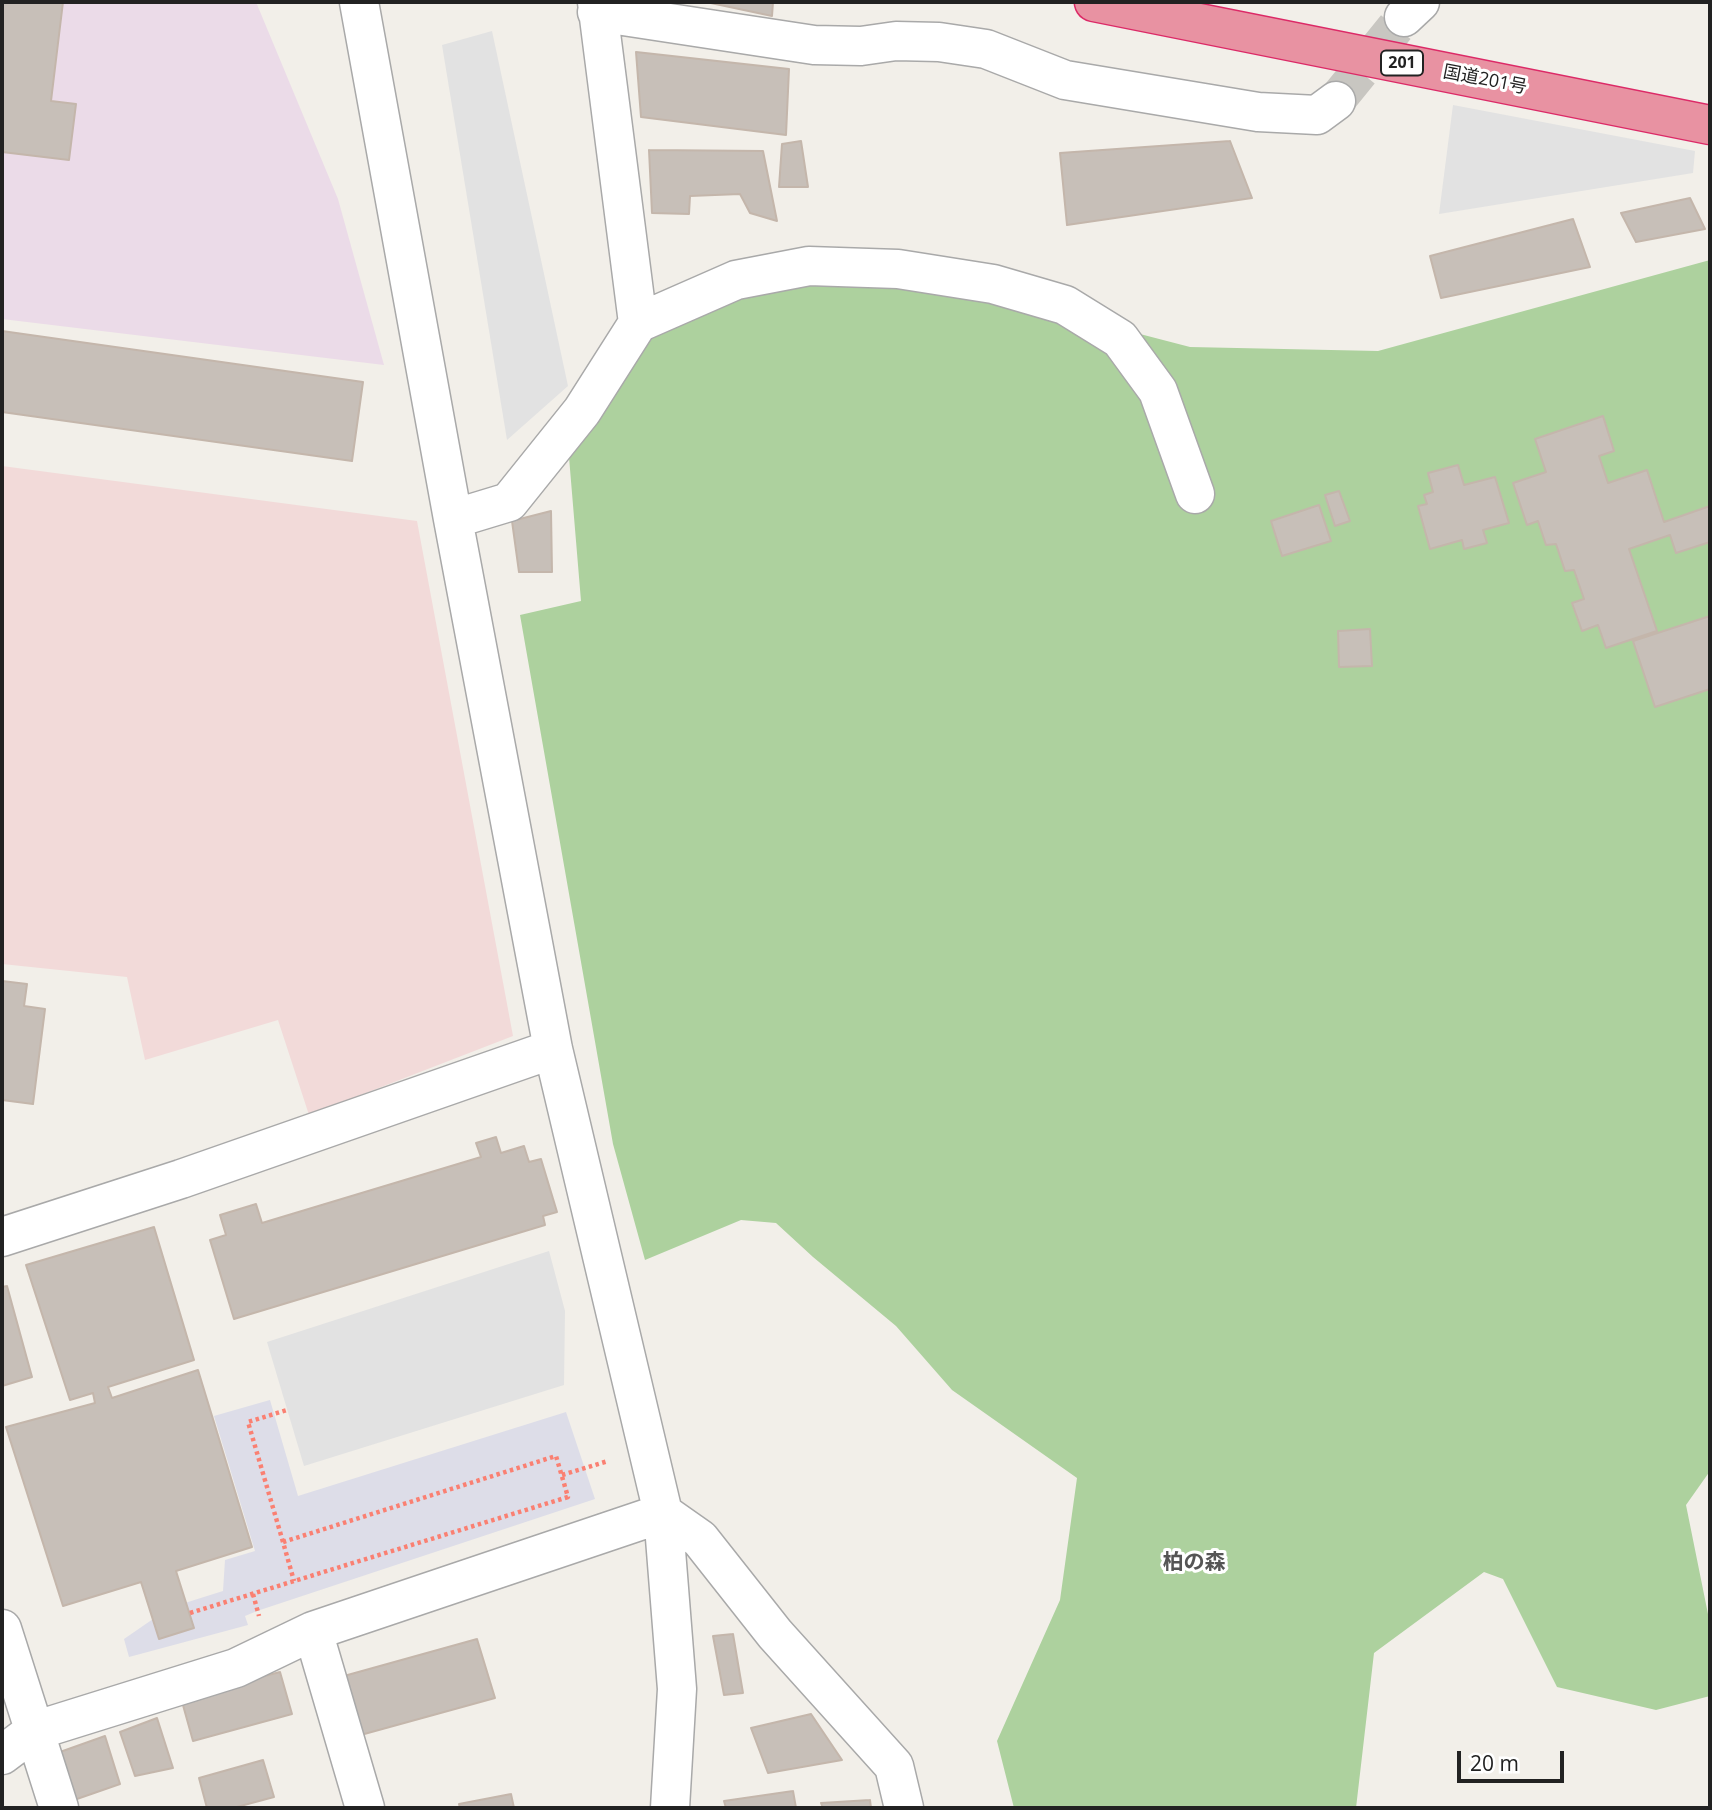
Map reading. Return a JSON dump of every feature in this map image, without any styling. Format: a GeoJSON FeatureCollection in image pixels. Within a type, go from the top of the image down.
{"type":"FeatureCollection","features":[{"type":"Feature","properties":{"kind":"highway","name":"国道201号"},"geometry":{"type":"LineString","coordinates":[[1094,2],[1710,125]]}},
{"type":"Feature","properties":{"kind":"street"},"geometry":{"type":"LineString","coordinates":[[359,2],[553,1049],[663,1513],[677,1689],[670,1808]]}},
{"type":"Feature","properties":{"kind":"street"},"geometry":{"type":"LineString","coordinates":[[638,323],[597,7],[814,45],[861,46],[896,41],[939,41],[986,49],[1065,80],[1258,112],[1317,115],[1336,101]]}},
{"type":"Feature","properties":{"kind":"street"},"geometry":{"type":"LineString","coordinates":[[453,519],[509,502],[582,411],[638,323],[736,280],[809,265],[898,269],[993,284],[1065,305],[1120,340],[1158,391],[1195,494]]}},
{"type":"Feature","properties":{"kind":"street"},"geometry":{"type":"LineString","coordinates":[[2,1237],[181,1179],[553,1049]]}},
{"type":"Feature","properties":{"kind":"street"},"geometry":{"type":"LineString","coordinates":[[2,1755],[34,1731],[236,1668],[313,1631],[663,1513]]}},
{"type":"Feature","properties":{"kind":"street"},"geometry":{"type":"LineString","coordinates":[[663,1513],[700,1539],[775,1634],[894,1766],[904,1808]]}},
{"type":"Feature","properties":{"kind":"street"},"geometry":{"type":"LineString","coordinates":[[2,1629],[59,1808]]}},
{"type":"Feature","properties":{"kind":"street"},"geometry":{"type":"LineString","coordinates":[[313,1631],[365,1808]]}},
{"type":"Feature","properties":{"kind":"path"},"geometry":{"type":"LineString","coordinates":[[287,1410],[248,1422],[294,1581]]}},
{"type":"Feature","properties":{"kind":"path"},"geometry":{"type":"LineString","coordinates":[[190,1613],[568,1497],[556,1456],[283,1542]]}},
{"type":"Feature","properties":{"kind":"path"},"geometry":{"type":"LineString","coordinates":[[562,1475],[608,1461]]}},
{"type":"Feature","properties":{"kind":"path"},"geometry":{"type":"LineString","coordinates":[[253,1594],[260,1619]]}},
{"type":"Feature","properties":{"kind":"shaded area"},"geometry":{"type":"Polygon","coordinates":[[[2,2],[256,2],[338,199],[384,365],[2,319],[2,2]]]}},
{"type":"Feature","properties":{"kind":"shaded area"},"geometry":{"type":"Polygon","coordinates":[[[492,31],[568,386],[507,440],[442,45],[492,31]]]}},
{"type":"Feature","properties":{"kind":"shaded area"},"geometry":{"type":"Polygon","coordinates":[[[1453,105],[1695,151],[1693,173],[1439,214],[1453,105]]]}},
{"type":"Feature","properties":{"kind":"shaded area"},"geometry":{"type":"Polygon","coordinates":[[[2,466],[417,521],[513,1036],[309,1115],[278,1020],[145,1060],[127,977],[2,964],[2,466]]]}},
{"type":"Feature","properties":{"kind":"shaded area"},"geometry":{"type":"Polygon","coordinates":[[[549,1251],[565,1311],[564,1385],[304,1466],[267,1342],[549,1251]]]}},
{"type":"Feature","properties":{"kind":"shaded area"},"geometry":{"type":"Polygon","coordinates":[[[270,1400],[298,1496],[566,1412],[595,1499],[257,1611],[245,1616],[248,1625],[129,1657],[124,1639],[169,1608],[223,1591],[225,1560],[255,1551],[214,1416],[270,1400]]]}},
{"type":"Feature","properties":{"kind":"green space"},"geometry":{"type":"Polygon","coordinates":[[[1710,260],[1710,1471],[1686,1505],[1710,1624],[1710,1696],[1656,1710],[1557,1687],[1503,1579],[1484,1572],[1374,1653],[1356,1808],[1014,1808],[997,1741],[1060,1600],[1077,1478],[952,1390],[896,1326],[776,1223],[741,1220],[645,1260],[613,1144],[520,615],[581,601],[569,457],[648,334],[742,290],[811,277],[898,281],[1063,314],[1190,347],[1378,351],[1710,260]]]}},
{"type":"Feature","properties":{"kind":"building"},"geometry":{"type":"Polygon","coordinates":[[[2,2],[63,2],[51,101],[76,104],[69,160],[2,152],[2,2]]]}},
{"type":"Feature","properties":{"kind":"building"},"geometry":{"type":"Polygon","coordinates":[[[706,2],[773,2],[772,16],[706,2]]]}},
{"type":"Feature","properties":{"kind":"building"},"geometry":{"type":"Polygon","coordinates":[[[636,52],[789,69],[786,135],[641,117],[636,52]]]}},
{"type":"Feature","properties":{"kind":"building"},"geometry":{"type":"Polygon","coordinates":[[[801,141],[808,187],[779,187],[782,144],[801,141]]]}},
{"type":"Feature","properties":{"kind":"building"},"geometry":{"type":"Polygon","coordinates":[[[1230,141],[1252,198],[1067,225],[1060,153],[1230,141]]]}},
{"type":"Feature","properties":{"kind":"building"},"geometry":{"type":"Polygon","coordinates":[[[649,150],[763,151],[777,221],[750,213],[740,194],[690,196],[689,214],[652,213],[649,150]]]}},
{"type":"Feature","properties":{"kind":"building"},"geometry":{"type":"Polygon","coordinates":[[[1690,198],[1705,229],[1636,242],[1621,213],[1690,198]]]}},
{"type":"Feature","properties":{"kind":"building"},"geometry":{"type":"Polygon","coordinates":[[[1573,219],[1590,267],[1441,298],[1430,256],[1573,219]]]}},
{"type":"Feature","properties":{"kind":"building"},"geometry":{"type":"Polygon","coordinates":[[[2,331],[363,382],[352,461],[2,412],[2,331]]]}},
{"type":"Feature","properties":{"kind":"building"},"geometry":{"type":"Polygon","coordinates":[[[1603,416],[1614,451],[1599,456],[1608,483],[1647,470],[1664,522],[1710,506],[1710,542],[1676,553],[1670,535],[1629,549],[1657,631],[1606,648],[1598,625],[1582,631],[1572,603],[1584,599],[1574,570],[1565,571],[1556,544],[1546,545],[1538,521],[1527,525],[1513,483],[1546,472],[1535,439],[1603,416]]]}},
{"type":"Feature","properties":{"kind":"building"},"geometry":{"type":"Polygon","coordinates":[[[1458,465],[1464,485],[1495,477],[1509,523],[1483,530],[1487,543],[1464,549],[1462,540],[1430,549],[1418,506],[1427,504],[1424,495],[1433,492],[1428,473],[1458,465]]]}},
{"type":"Feature","properties":{"kind":"building"},"geometry":{"type":"Polygon","coordinates":[[[1339,491],[1350,521],[1335,526],[1325,495],[1339,491]]]}},
{"type":"Feature","properties":{"kind":"building"},"geometry":{"type":"Polygon","coordinates":[[[1319,505],[1331,541],[1282,556],[1271,521],[1319,505]]]}},
{"type":"Feature","properties":{"kind":"building"},"geometry":{"type":"Polygon","coordinates":[[[551,511],[552,572],[519,572],[512,521],[551,511]]]}},
{"type":"Feature","properties":{"kind":"building"},"geometry":{"type":"Polygon","coordinates":[[[1710,616],[1710,689],[1655,707],[1633,641],[1710,616]]]}},
{"type":"Feature","properties":{"kind":"building"},"geometry":{"type":"Polygon","coordinates":[[[1370,629],[1372,666],[1339,667],[1338,631],[1370,629]]]}},
{"type":"Feature","properties":{"kind":"building"},"geometry":{"type":"Polygon","coordinates":[[[2,981],[27,984],[24,1006],[45,1009],[33,1104],[2,1100],[2,981]]]}},
{"type":"Feature","properties":{"kind":"building"},"geometry":{"type":"Polygon","coordinates":[[[496,1137],[501,1153],[524,1146],[529,1162],[541,1159],[557,1212],[543,1216],[545,1225],[234,1319],[210,1240],[226,1235],[220,1215],[256,1204],[262,1223],[481,1157],[476,1143],[496,1137]]]}},
{"type":"Feature","properties":{"kind":"building"},"geometry":{"type":"Polygon","coordinates":[[[154,1227],[194,1360],[108,1387],[112,1398],[198,1370],[252,1547],[176,1571],[194,1628],[159,1639],[141,1582],[63,1606],[6,1427],[95,1403],[93,1393],[70,1400],[26,1265],[154,1227]]]}},
{"type":"Feature","properties":{"kind":"building"},"geometry":{"type":"Polygon","coordinates":[[[7,1286],[32,1377],[2,1386],[2,1287],[7,1286]]]}},
{"type":"Feature","properties":{"kind":"building"},"geometry":{"type":"Polygon","coordinates":[[[733,1634],[743,1693],[724,1695],[713,1636],[733,1634]]]}},
{"type":"Feature","properties":{"kind":"building"},"geometry":{"type":"Polygon","coordinates":[[[477,1639],[495,1698],[357,1736],[344,1676],[477,1639]]]}},
{"type":"Feature","properties":{"kind":"building"},"geometry":{"type":"Polygon","coordinates":[[[280,1672],[292,1714],[193,1741],[181,1698],[280,1672]]]}},
{"type":"Feature","properties":{"kind":"building"},"geometry":{"type":"Polygon","coordinates":[[[811,1714],[842,1760],[768,1773],[751,1728],[811,1714]]]}},
{"type":"Feature","properties":{"kind":"building"},"geometry":{"type":"Polygon","coordinates":[[[157,1718],[173,1768],[135,1776],[120,1732],[157,1718]]]}},
{"type":"Feature","properties":{"kind":"building"},"geometry":{"type":"Polygon","coordinates":[[[105,1736],[120,1784],[74,1800],[60,1752],[105,1736]]]}},
{"type":"Feature","properties":{"kind":"building"},"geometry":{"type":"Polygon","coordinates":[[[263,1760],[274,1797],[233,1808],[207,1808],[199,1778],[263,1760]]]}},
{"type":"Feature","properties":{"kind":"building"},"geometry":{"type":"Polygon","coordinates":[[[793,1791],[796,1808],[726,1808],[724,1801],[793,1791]]]}},
{"type":"Feature","properties":{"kind":"building"},"geometry":{"type":"Polygon","coordinates":[[[511,1794],[514,1808],[460,1808],[459,1804],[511,1794]]]}},
{"type":"Feature","properties":{"kind":"building"},"geometry":{"type":"Polygon","coordinates":[[[870,1800],[871,1808],[823,1808],[821,1803],[870,1800]]]}},
{"type":"Feature","properties":{"kind":"tunnel"},"geometry":{"type":"LineString","coordinates":[[1336,101],[1404,17]]}},
{"type":"Feature","properties":{"kind":"district","name":"柏の森"},"geometry":{"type":"Point","coordinates":[1194,1563]}}]}
